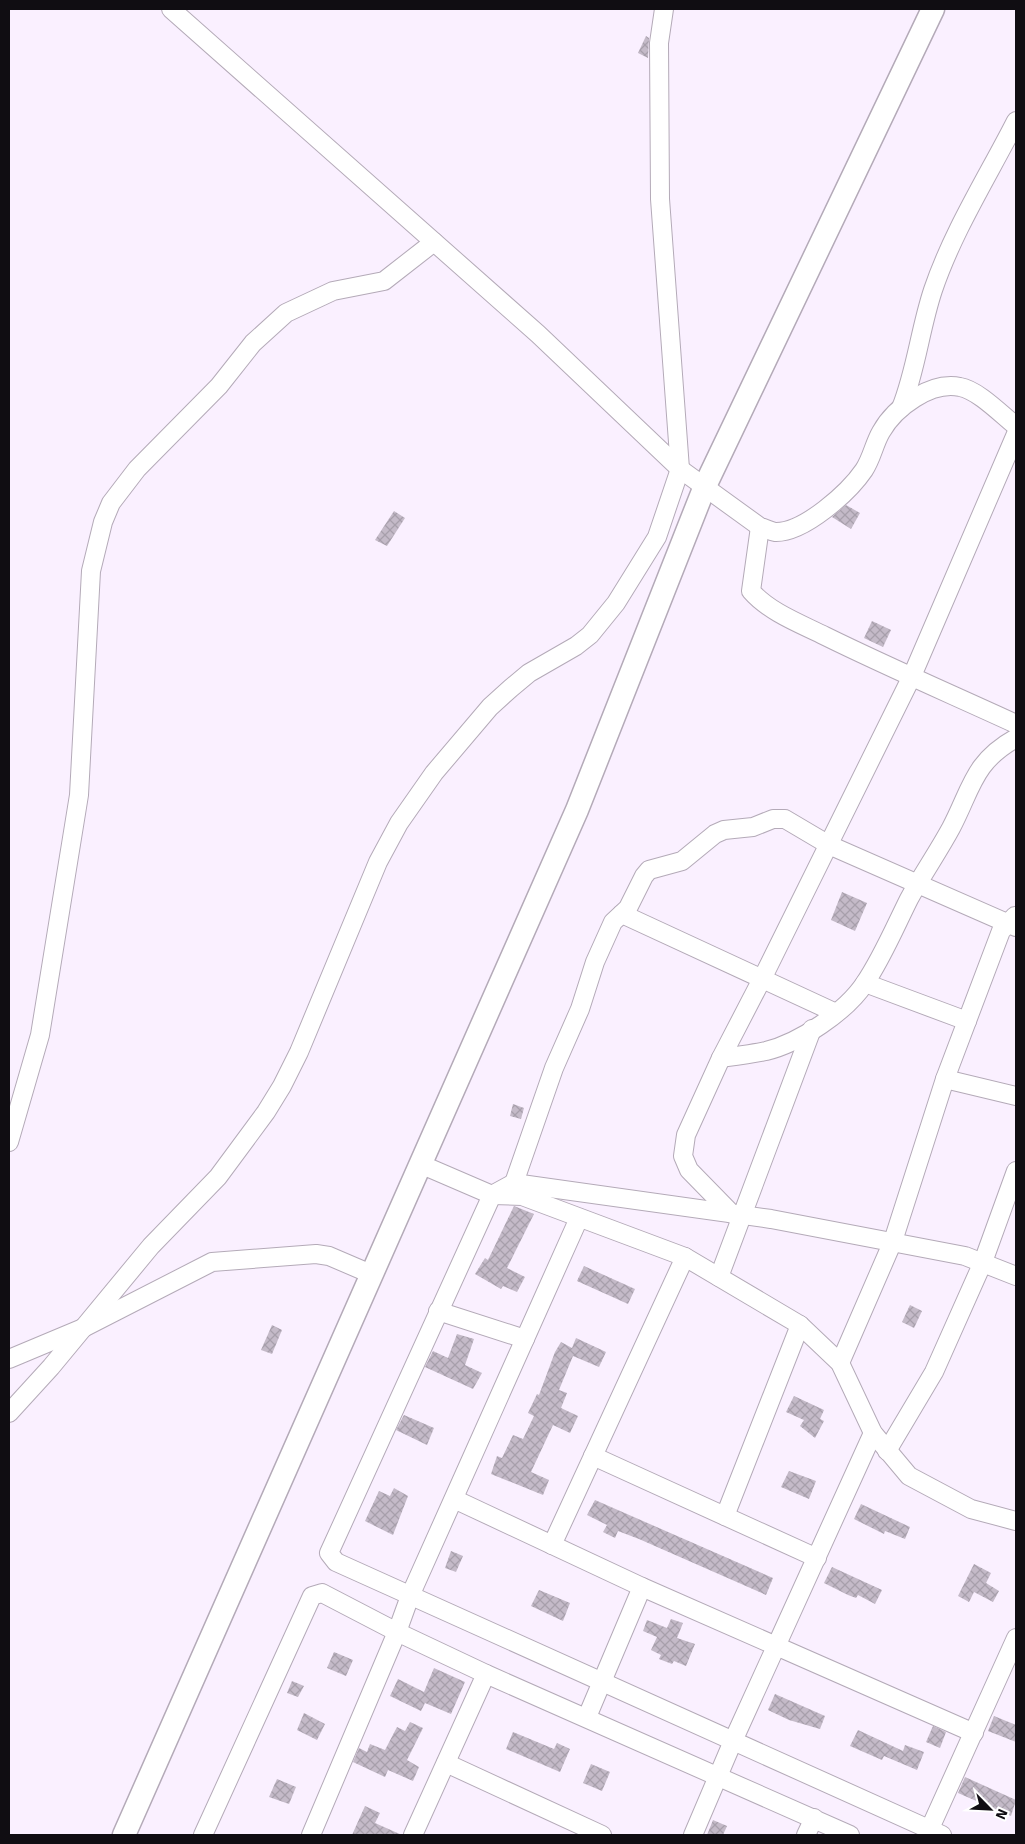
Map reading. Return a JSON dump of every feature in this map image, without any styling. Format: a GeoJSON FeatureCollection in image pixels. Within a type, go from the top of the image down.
{"type":"FeatureCollection","features":[{"type":"Feature","properties":{"kind":"main road"},"geometry":{"type":"LineString","coordinates":[[124,1835],[577,810],[705,486],[933,9]]}},
{"type":"Feature","properties":{"kind":"street"},"geometry":{"type":"LineString","coordinates":[[171,9],[538,334],[680,469],[760,527],[774,532],[788,530],[833,503],[864,470],[880,434],[889,420],[901,408],[922,394],[945,386],[960,387],[972,392],[1016,426]]}},
{"type":"Feature","properties":{"kind":"street"},"geometry":{"type":"LineString","coordinates":[[9,1413],[84,1328],[151,1246],[218,1177],[266,1112],[299,1052],[378,862],[409,809],[434,773],[490,707],[529,673],[576,646],[590,635],[616,604],[658,537],[680,469],[660,199],[659,43],[664,9]]}},
{"type":"Feature","properties":{"kind":"street"},"geometry":{"type":"LineString","coordinates":[[901,408],[909,389],[916,350],[929,304],[946,258],[1014,132]]}},
{"type":"Feature","properties":{"kind":"street"},"geometry":{"type":"LineString","coordinates":[[9,1142],[40,1035],[79,795],[91,571],[103,522],[111,503],[137,469],[219,386],[253,344],[286,313],[333,291],[384,280],[434,242]]}},
{"type":"Feature","properties":{"kind":"street"},"geometry":{"type":"LineString","coordinates":[[738,1214],[689,1170],[683,1156],[686,1135],[721,1058],[764,977],[912,676],[1016,434]]}},
{"type":"Feature","properties":{"kind":"street"},"geometry":{"type":"LineString","coordinates":[[760,527],[751,581],[751,591],[758,599],[800,624],[1016,724]]}},
{"type":"Feature","properties":{"kind":"street"},"geometry":{"type":"LineString","coordinates":[[721,1058],[773,1049],[798,1038],[836,1013],[865,983],[918,883],[952,827],[965,795],[980,768],[999,747],[1016,738]]}},
{"type":"Feature","properties":{"kind":"street"},"geometry":{"type":"LineString","coordinates":[[514,1183],[554,1068],[580,1009],[594,962],[613,922],[628,908],[649,870],[682,861],[715,834],[724,830],[753,827],[778,818],[785,819],[829,845],[1013,922]]}},
{"type":"Feature","properties":{"kind":"street"},"geometry":{"type":"LineString","coordinates":[[622,914],[764,977],[836,1013]]}},
{"type":"Feature","properties":{"kind":"street"},"geometry":{"type":"LineString","coordinates":[[840,1362],[893,1241],[945,1079],[1001,931],[1013,922]]}},
{"type":"Feature","properties":{"kind":"street"},"geometry":{"type":"LineString","coordinates":[[865,983],[967,1021]]}},
{"type":"Feature","properties":{"kind":"street"},"geometry":{"type":"LineString","coordinates":[[719,1277],[738,1214],[812,1029]]}},
{"type":"Feature","properties":{"kind":"street"},"geometry":{"type":"LineString","coordinates":[[945,1079],[1016,1096]]}},
{"type":"Feature","properties":{"kind":"street"},"geometry":{"type":"LineString","coordinates":[[420,1164],[492,1194],[522,1196],[685,1257],[719,1277],[800,1326],[840,1362],[874,1433],[909,1476],[971,1509],[1015,1517]]}},
{"type":"Feature","properties":{"kind":"street"},"geometry":{"type":"LineString","coordinates":[[887,1451],[928,1384],[983,1262],[1016,1171]]}},
{"type":"Feature","properties":{"kind":"street"},"geometry":{"type":"LineString","coordinates":[[1016,1276],[965,1256],[893,1241],[738,1214],[514,1183],[492,1194],[330,1553],[336,1562],[602,1680],[933,1833],[1016,1638]]}},
{"type":"Feature","properties":{"kind":"street"},"geometry":{"type":"LineString","coordinates":[[311,1835],[397,1632],[410,1596],[579,1218]]}},
{"type":"Feature","properties":{"kind":"street"},"geometry":{"type":"LineString","coordinates":[[9,1359],[84,1328],[212,1262],[316,1254],[329,1256],[371,1274]]}},
{"type":"Feature","properties":{"kind":"street"},"geometry":{"type":"LineString","coordinates":[[552,1546],[685,1257]]}},
{"type":"Feature","properties":{"kind":"street"},"geometry":{"type":"LineString","coordinates":[[438,1311],[525,1338]]}},
{"type":"Feature","properties":{"kind":"street"},"geometry":{"type":"LineString","coordinates":[[725,1516],[800,1326]]}},
{"type":"Feature","properties":{"kind":"street"},"geometry":{"type":"LineString","coordinates":[[694,1835],[733,1741],[874,1433]]}},
{"type":"Feature","properties":{"kind":"street"},"geometry":{"type":"LineString","coordinates":[[593,1456],[817,1558]]}},
{"type":"Feature","properties":{"kind":"street"},"geometry":{"type":"LineString","coordinates":[[454,1499],[642,1587],[974,1733]]}},
{"type":"Feature","properties":{"kind":"street"},"geometry":{"type":"LineString","coordinates":[[587,1717],[642,1587]]}},
{"type":"Feature","properties":{"kind":"street"},"geometry":{"type":"LineString","coordinates":[[203,1835],[312,1596],[322,1593],[397,1632],[486,1674],[587,1717],[850,1835]]}},
{"type":"Feature","properties":{"kind":"street"},"geometry":{"type":"LineString","coordinates":[[413,1835],[486,1674]]}},
{"type":"Feature","properties":{"kind":"street"},"geometry":{"type":"LineString","coordinates":[[446,1763],[569,1828],[602,1835]]}},
{"type":"Feature","properties":{"kind":"street"},"geometry":{"type":"LineString","coordinates":[[806,1835],[814,1818]]}},
{"type":"Feature","properties":{"kind":"building"},"geometry":{"type":"Polygon","coordinates":[[[646,36],[649,38],[648,58],[638,53],[646,36]]]}},
{"type":"Feature","properties":{"kind":"building"},"geometry":{"type":"Polygon","coordinates":[[[846,505],[860,513],[851,529],[832,517],[846,505]]]}},
{"type":"Feature","properties":{"kind":"building"},"geometry":{"type":"Polygon","coordinates":[[[394,511],[405,518],[387,546],[375,540],[394,511]]]}},
{"type":"Feature","properties":{"kind":"building"},"geometry":{"type":"Polygon","coordinates":[[[872,621],[891,630],[883,647],[864,638],[872,621]]]}},
{"type":"Feature","properties":{"kind":"building"},"geometry":{"type":"Polygon","coordinates":[[[842,892],[867,903],[855,931],[831,920],[842,892]]]}},
{"type":"Feature","properties":{"kind":"building"},"geometry":{"type":"Polygon","coordinates":[[[513,1104],[524,1108],[521,1119],[510,1116],[513,1104]]]}},
{"type":"Feature","properties":{"kind":"building"},"geometry":{"type":"Polygon","coordinates":[[[514,1206],[534,1214],[507,1268],[525,1277],[517,1292],[503,1286],[501,1289],[475,1274],[485,1258],[488,1260],[514,1206]]]}},
{"type":"Feature","properties":{"kind":"building"},"geometry":{"type":"Polygon","coordinates":[[[584,1266],[635,1289],[628,1304],[577,1281],[584,1266]]]}},
{"type":"Feature","properties":{"kind":"building"},"geometry":{"type":"Polygon","coordinates":[[[910,1305],[922,1311],[914,1328],[902,1322],[910,1305]]]}},
{"type":"Feature","properties":{"kind":"building"},"geometry":{"type":"Polygon","coordinates":[[[272,1325],[282,1330],[272,1354],[261,1350],[272,1325]]]}},
{"type":"Feature","properties":{"kind":"building"},"geometry":{"type":"Polygon","coordinates":[[[457,1334],[474,1339],[465,1365],[482,1373],[473,1389],[425,1367],[433,1351],[448,1358],[457,1334]]]}},
{"type":"Feature","properties":{"kind":"building"},"geometry":{"type":"Polygon","coordinates":[[[576,1338],[606,1352],[599,1367],[573,1356],[559,1390],[567,1393],[561,1408],[578,1416],[570,1433],[553,1425],[531,1472],[549,1480],[543,1495],[491,1474],[497,1456],[502,1458],[513,1435],[523,1439],[534,1416],[528,1413],[537,1394],[539,1395],[555,1352],[561,1342],[572,1348],[576,1338]]]}},
{"type":"Feature","properties":{"kind":"building"},"geometry":{"type":"Polygon","coordinates":[[[794,1396],[824,1410],[820,1419],[824,1421],[815,1438],[800,1426],[804,1420],[786,1412],[794,1396]]]}},
{"type":"Feature","properties":{"kind":"building"},"geometry":{"type":"Polygon","coordinates":[[[404,1415],[434,1428],[427,1445],[396,1430],[404,1415]]]}},
{"type":"Feature","properties":{"kind":"building"},"geometry":{"type":"Polygon","coordinates":[[[789,1471],[816,1481],[809,1499],[781,1487],[789,1471]]]}},
{"type":"Feature","properties":{"kind":"building"},"geometry":{"type":"Polygon","coordinates":[[[394,1488],[408,1496],[393,1535],[365,1521],[379,1491],[390,1496],[394,1488]]]}},
{"type":"Feature","properties":{"kind":"building"},"geometry":{"type":"Polygon","coordinates":[[[595,1500],[773,1578],[766,1595],[639,1539],[618,1531],[615,1538],[603,1532],[607,1525],[587,1515],[595,1500]]]}},
{"type":"Feature","properties":{"kind":"building"},"geometry":{"type":"Polygon","coordinates":[[[861,1504],[910,1527],[905,1539],[885,1531],[884,1534],[854,1519],[861,1504]]]}},
{"type":"Feature","properties":{"kind":"building"},"geometry":{"type":"Polygon","coordinates":[[[451,1551],[463,1556],[456,1572],[445,1568],[451,1551]]]}},
{"type":"Feature","properties":{"kind":"building"},"geometry":{"type":"Polygon","coordinates":[[[974,1564],[991,1573],[986,1583],[999,1591],[993,1602],[974,1592],[969,1602],[958,1596],[974,1564]]]}},
{"type":"Feature","properties":{"kind":"building"},"geometry":{"type":"Polygon","coordinates":[[[832,1567],[882,1590],[875,1604],[858,1595],[856,1598],[848,1595],[824,1583],[832,1567]]]}},
{"type":"Feature","properties":{"kind":"building"},"geometry":{"type":"Polygon","coordinates":[[[539,1590],[570,1603],[563,1621],[531,1606],[539,1590]]]}},
{"type":"Feature","properties":{"kind":"building"},"geometry":{"type":"Polygon","coordinates":[[[671,1619],[683,1623],[677,1638],[695,1644],[686,1666],[674,1661],[672,1664],[659,1659],[661,1655],[651,1650],[657,1637],[643,1631],[647,1620],[667,1628],[671,1619]]]}},
{"type":"Feature","properties":{"kind":"building"},"geometry":{"type":"Polygon","coordinates":[[[334,1652],[353,1660],[346,1676],[327,1668],[334,1652]]]}},
{"type":"Feature","properties":{"kind":"building"},"geometry":{"type":"Polygon","coordinates":[[[434,1668],[465,1682],[451,1714],[425,1703],[421,1711],[390,1696],[398,1679],[424,1692],[434,1668]]]}},
{"type":"Feature","properties":{"kind":"building"},"geometry":{"type":"Polygon","coordinates":[[[292,1681],[304,1686],[298,1697],[287,1693],[292,1681]]]}},
{"type":"Feature","properties":{"kind":"building"},"geometry":{"type":"Polygon","coordinates":[[[775,1694],[825,1716],[820,1729],[789,1720],[768,1710],[775,1694]]]}},
{"type":"Feature","properties":{"kind":"building"},"geometry":{"type":"Polygon","coordinates":[[[304,1713],[325,1724],[317,1740],[297,1730],[304,1713]]]}},
{"type":"Feature","properties":{"kind":"building"},"geometry":{"type":"Polygon","coordinates":[[[994,1716],[1016,1725],[1016,1742],[988,1731],[994,1716]]]}},
{"type":"Feature","properties":{"kind":"building"},"geometry":{"type":"Polygon","coordinates":[[[410,1722],[423,1728],[407,1760],[419,1767],[413,1781],[388,1770],[385,1777],[353,1762],[359,1748],[367,1752],[370,1744],[385,1750],[397,1727],[405,1731],[410,1722]]]}},
{"type":"Feature","properties":{"kind":"building"},"geometry":{"type":"Polygon","coordinates":[[[933,1726],[946,1732],[940,1748],[926,1742],[933,1726]]]}},
{"type":"Feature","properties":{"kind":"building"},"geometry":{"type":"Polygon","coordinates":[[[858,1730],[903,1751],[905,1745],[924,1752],[917,1770],[884,1756],[882,1760],[850,1746],[858,1730]]]}},
{"type":"Feature","properties":{"kind":"building"},"geometry":{"type":"Polygon","coordinates":[[[513,1732],[554,1749],[557,1743],[570,1749],[560,1772],[506,1749],[513,1732]]]}},
{"type":"Feature","properties":{"kind":"building"},"geometry":{"type":"Polygon","coordinates":[[[591,1764],[610,1772],[602,1791],[583,1783],[591,1764]]]}},
{"type":"Feature","properties":{"kind":"building"},"geometry":{"type":"Polygon","coordinates":[[[965,1777],[1016,1800],[1011,1816],[958,1793],[965,1777]]]}},
{"type":"Feature","properties":{"kind":"building"},"geometry":{"type":"Polygon","coordinates":[[[277,1779],[296,1787],[289,1804],[269,1797],[277,1779]]]}},
{"type":"Feature","properties":{"kind":"building"},"geometry":{"type":"Polygon","coordinates":[[[365,1806],[380,1813],[375,1823],[402,1835],[352,1835],[365,1806]]]}},
{"type":"Feature","properties":{"kind":"building"},"geometry":{"type":"Polygon","coordinates":[[[713,1820],[727,1826],[723,1835],[707,1835],[713,1820]]]}}]}
